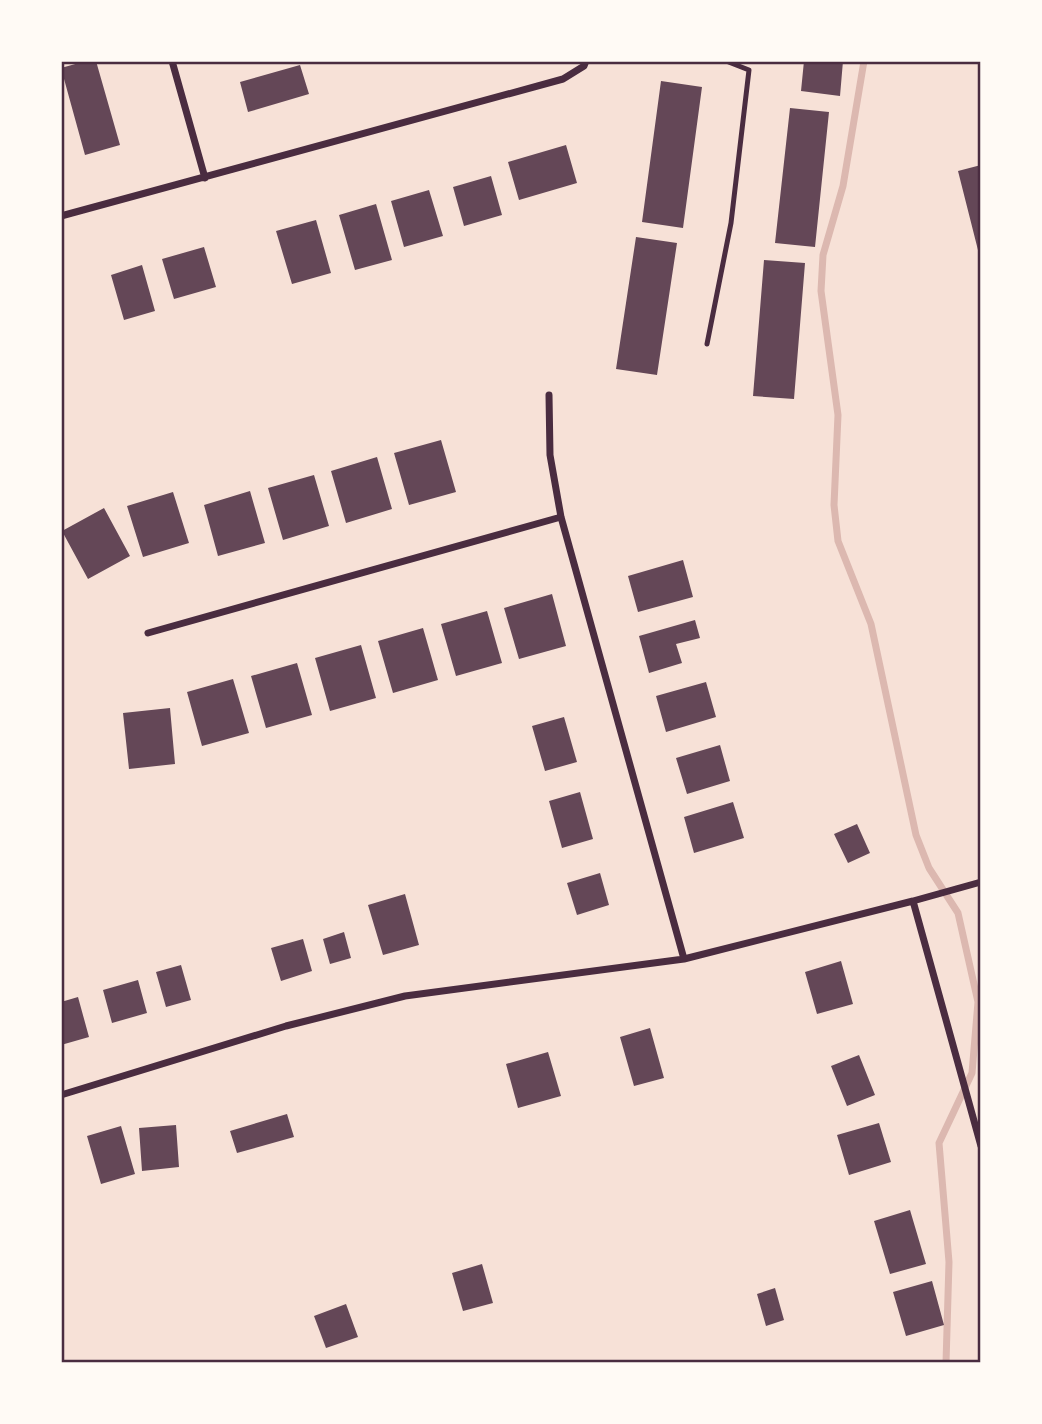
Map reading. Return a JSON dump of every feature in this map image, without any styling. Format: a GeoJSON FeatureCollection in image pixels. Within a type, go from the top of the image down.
{"type":"FeatureCollection","features":[{"type":"Feature","properties":{"kind":"street"},"geometry":{"type":"LineString","coordinates":[[172,61],[205,178]]}},
{"type":"Feature","properties":{"kind":"street"},"geometry":{"type":"LineString","coordinates":[[61,216],[563,79],[585,64]]}},
{"type":"Feature","properties":{"kind":"street"},"geometry":{"type":"LineString","coordinates":[[549,395],[550,456],[561,517],[684,959]]}},
{"type":"Feature","properties":{"kind":"street"},"geometry":{"type":"LineString","coordinates":[[148,633],[561,517]]}},
{"type":"Feature","properties":{"kind":"street"},"geometry":{"type":"LineString","coordinates":[[61,1096],[286,1026],[405,996],[684,959],[981,882]]}},
{"type":"Feature","properties":{"kind":"street"},"geometry":{"type":"LineString","coordinates":[[914,901],[981,1146]]}},
{"type":"Feature","properties":{"kind":"lane"},"geometry":{"type":"LineString","coordinates":[[726,61],[749,70]]}},
{"type":"Feature","properties":{"kind":"lane"},"geometry":{"type":"LineString","coordinates":[[707,344],[731,223],[751,61]]}},
{"type":"Feature","properties":{"kind":"building"},"geometry":{"type":"Polygon","coordinates":[[[96,61],[120,145],[85,155],[61,68],[96,61]]]}},
{"type":"Feature","properties":{"kind":"building"},"geometry":{"type":"Polygon","coordinates":[[[804,61],[843,61],[840,96],[801,91],[804,61]]]}},
{"type":"Feature","properties":{"kind":"building"},"geometry":{"type":"Polygon","coordinates":[[[300,65],[309,94],[248,112],[240,82],[300,65]]]}},
{"type":"Feature","properties":{"kind":"building"},"geometry":{"type":"Polygon","coordinates":[[[661,81],[702,87],[683,228],[642,222],[661,81]]]}},
{"type":"Feature","properties":{"kind":"building"},"geometry":{"type":"Polygon","coordinates":[[[790,108],[829,112],[815,247],[775,243],[790,108]]]}},
{"type":"Feature","properties":{"kind":"building"},"geometry":{"type":"Polygon","coordinates":[[[566,145],[577,183],[519,200],[508,162],[566,145]]]}},
{"type":"Feature","properties":{"kind":"building"},"geometry":{"type":"Polygon","coordinates":[[[981,165],[981,258],[980,258],[958,171],[981,165]]]}},
{"type":"Feature","properties":{"kind":"building"},"geometry":{"type":"Polygon","coordinates":[[[491,176],[502,215],[464,226],[453,187],[491,176]]]}},
{"type":"Feature","properties":{"kind":"building"},"geometry":{"type":"Polygon","coordinates":[[[429,190],[443,236],[404,247],[391,201],[429,190]]]}},
{"type":"Feature","properties":{"kind":"building"},"geometry":{"type":"Polygon","coordinates":[[[376,204],[392,260],[355,270],[339,215],[376,204]]]}},
{"type":"Feature","properties":{"kind":"building"},"geometry":{"type":"Polygon","coordinates":[[[316,220],[331,273],[292,284],[276,231],[316,220]]]}},
{"type":"Feature","properties":{"kind":"building"},"geometry":{"type":"Polygon","coordinates":[[[636,237],[677,243],[657,375],[616,369],[636,237]]]}},
{"type":"Feature","properties":{"kind":"building"},"geometry":{"type":"Polygon","coordinates":[[[204,247],[216,287],[174,299],[162,259],[204,247]]]}},
{"type":"Feature","properties":{"kind":"building"},"geometry":{"type":"Polygon","coordinates":[[[764,260],[805,263],[794,399],[753,396],[764,260]]]}},
{"type":"Feature","properties":{"kind":"building"},"geometry":{"type":"Polygon","coordinates":[[[142,265],[155,311],[124,320],[111,275],[142,265]]]}},
{"type":"Feature","properties":{"kind":"building"},"geometry":{"type":"Polygon","coordinates":[[[441,440],[456,492],[409,505],[394,453],[441,440]]]}},
{"type":"Feature","properties":{"kind":"building"},"geometry":{"type":"Polygon","coordinates":[[[377,457],[392,509],[346,523],[331,471],[377,457]]]}},
{"type":"Feature","properties":{"kind":"building"},"geometry":{"type":"Polygon","coordinates":[[[314,475],[329,526],[283,540],[268,488],[314,475]]]}},
{"type":"Feature","properties":{"kind":"building"},"geometry":{"type":"Polygon","coordinates":[[[250,491],[265,543],[218,556],[204,505],[250,491]]]}},
{"type":"Feature","properties":{"kind":"building"},"geometry":{"type":"Polygon","coordinates":[[[173,492],[189,543],[143,557],[127,506],[173,492]]]}},
{"type":"Feature","properties":{"kind":"building"},"geometry":{"type":"Polygon","coordinates":[[[104,508],[130,556],[88,579],[62,531],[104,508]]]}},
{"type":"Feature","properties":{"kind":"building"},"geometry":{"type":"Polygon","coordinates":[[[683,560],[693,597],[638,612],[628,576],[683,560]]]}},
{"type":"Feature","properties":{"kind":"building"},"geometry":{"type":"Polygon","coordinates":[[[552,594],[566,646],[519,659],[504,608],[552,594]]]}},
{"type":"Feature","properties":{"kind":"building"},"geometry":{"type":"Polygon","coordinates":[[[487,611],[502,663],[456,676],[441,624],[487,611]]]}},
{"type":"Feature","properties":{"kind":"building"},"geometry":{"type":"Polygon","coordinates":[[[695,620],[700,638],[676,644],[682,663],[649,673],[639,636],[695,620]]]}},
{"type":"Feature","properties":{"kind":"building"},"geometry":{"type":"Polygon","coordinates":[[[423,628],[438,680],[393,693],[378,641],[423,628]]]}},
{"type":"Feature","properties":{"kind":"building"},"geometry":{"type":"Polygon","coordinates":[[[361,645],[376,698],[330,711],[315,658],[361,645]]]}},
{"type":"Feature","properties":{"kind":"building"},"geometry":{"type":"Polygon","coordinates":[[[297,663],[312,715],[266,728],[251,676],[297,663]]]}},
{"type":"Feature","properties":{"kind":"building"},"geometry":{"type":"Polygon","coordinates":[[[233,679],[249,733],[202,746],[187,692],[233,679]]]}},
{"type":"Feature","properties":{"kind":"building"},"geometry":{"type":"Polygon","coordinates":[[[706,682],[716,717],[666,732],[656,696],[706,682]]]}},
{"type":"Feature","properties":{"kind":"building"},"geometry":{"type":"Polygon","coordinates":[[[170,708],[175,764],[129,769],[123,713],[170,708]]]}},
{"type":"Feature","properties":{"kind":"building"},"geometry":{"type":"Polygon","coordinates":[[[564,717],[577,762],[545,771],[532,726],[564,717]]]}},
{"type":"Feature","properties":{"kind":"building"},"geometry":{"type":"Polygon","coordinates":[[[720,745],[730,781],[687,794],[676,758],[720,745]]]}},
{"type":"Feature","properties":{"kind":"building"},"geometry":{"type":"Polygon","coordinates":[[[580,792],[593,839],[562,848],[549,801],[580,792]]]}},
{"type":"Feature","properties":{"kind":"building"},"geometry":{"type":"Polygon","coordinates":[[[733,802],[744,838],[694,853],[684,817],[733,802]]]}},
{"type":"Feature","properties":{"kind":"building"},"geometry":{"type":"Polygon","coordinates":[[[857,824],[870,853],[848,863],[834,834],[857,824]]]}},
{"type":"Feature","properties":{"kind":"building"},"geometry":{"type":"Polygon","coordinates":[[[600,873],[609,905],[577,915],[567,883],[600,873]]]}},
{"type":"Feature","properties":{"kind":"building"},"geometry":{"type":"Polygon","coordinates":[[[405,894],[419,945],[383,955],[368,905],[405,894]]]}},
{"type":"Feature","properties":{"kind":"building"},"geometry":{"type":"Polygon","coordinates":[[[344,932],[351,958],[330,964],[323,939],[344,932]]]}},
{"type":"Feature","properties":{"kind":"building"},"geometry":{"type":"Polygon","coordinates":[[[303,939],[312,971],[281,981],[271,948],[303,939]]]}},
{"type":"Feature","properties":{"kind":"building"},"geometry":{"type":"Polygon","coordinates":[[[841,961],[853,1004],[817,1014],[805,972],[841,961]]]}},
{"type":"Feature","properties":{"kind":"building"},"geometry":{"type":"Polygon","coordinates":[[[181,965],[191,1000],[166,1007],[156,972],[181,965]]]}},
{"type":"Feature","properties":{"kind":"building"},"geometry":{"type":"Polygon","coordinates":[[[138,980],[147,1013],[112,1023],[103,990],[138,980]]]}},
{"type":"Feature","properties":{"kind":"building"},"geometry":{"type":"Polygon","coordinates":[[[78,997],[89,1037],[61,1045],[61,1002],[78,997]]]}},
{"type":"Feature","properties":{"kind":"building"},"geometry":{"type":"Polygon","coordinates":[[[650,1028],[664,1078],[634,1086],[620,1037],[650,1028]]]}},
{"type":"Feature","properties":{"kind":"building"},"geometry":{"type":"Polygon","coordinates":[[[548,1052],[561,1096],[518,1108],[506,1064],[548,1052]]]}},
{"type":"Feature","properties":{"kind":"building"},"geometry":{"type":"Polygon","coordinates":[[[859,1055],[875,1095],[847,1106],[831,1066],[859,1055]]]}},
{"type":"Feature","properties":{"kind":"building"},"geometry":{"type":"Polygon","coordinates":[[[287,1114],[294,1137],[237,1153],[230,1131],[287,1114]]]}},
{"type":"Feature","properties":{"kind":"building"},"geometry":{"type":"Polygon","coordinates":[[[879,1123],[891,1162],[849,1175],[837,1135],[879,1123]]]}},
{"type":"Feature","properties":{"kind":"building"},"geometry":{"type":"Polygon","coordinates":[[[176,1125],[179,1167],[142,1171],[139,1128],[176,1125]]]}},
{"type":"Feature","properties":{"kind":"building"},"geometry":{"type":"Polygon","coordinates":[[[121,1126],[135,1174],[101,1184],[87,1136],[121,1126]]]}},
{"type":"Feature","properties":{"kind":"building"},"geometry":{"type":"Polygon","coordinates":[[[910,1210],[926,1264],[890,1274],[874,1221],[910,1210]]]}},
{"type":"Feature","properties":{"kind":"building"},"geometry":{"type":"Polygon","coordinates":[[[482,1264],[493,1303],[463,1311],[452,1273],[482,1264]]]}},
{"type":"Feature","properties":{"kind":"building"},"geometry":{"type":"Polygon","coordinates":[[[932,1281],[944,1325],[906,1336],[893,1292],[932,1281]]]}},
{"type":"Feature","properties":{"kind":"building"},"geometry":{"type":"Polygon","coordinates":[[[775,1288],[784,1320],[766,1326],[757,1294],[775,1288]]]}},
{"type":"Feature","properties":{"kind":"building"},"geometry":{"type":"Polygon","coordinates":[[[346,1304],[358,1337],[326,1348],[314,1316],[346,1304]]]}},
{"type":"Feature","properties":{"kind":"waterway"},"geometry":{"type":"LineString","coordinates":[[864,61],[843,186],[823,255],[821,291],[838,415],[834,505],[838,541],[871,624],[916,835],[929,868],[958,913],[978,1002],[972,1073],[939,1143],[949,1262],[946,1363]]}}]}
